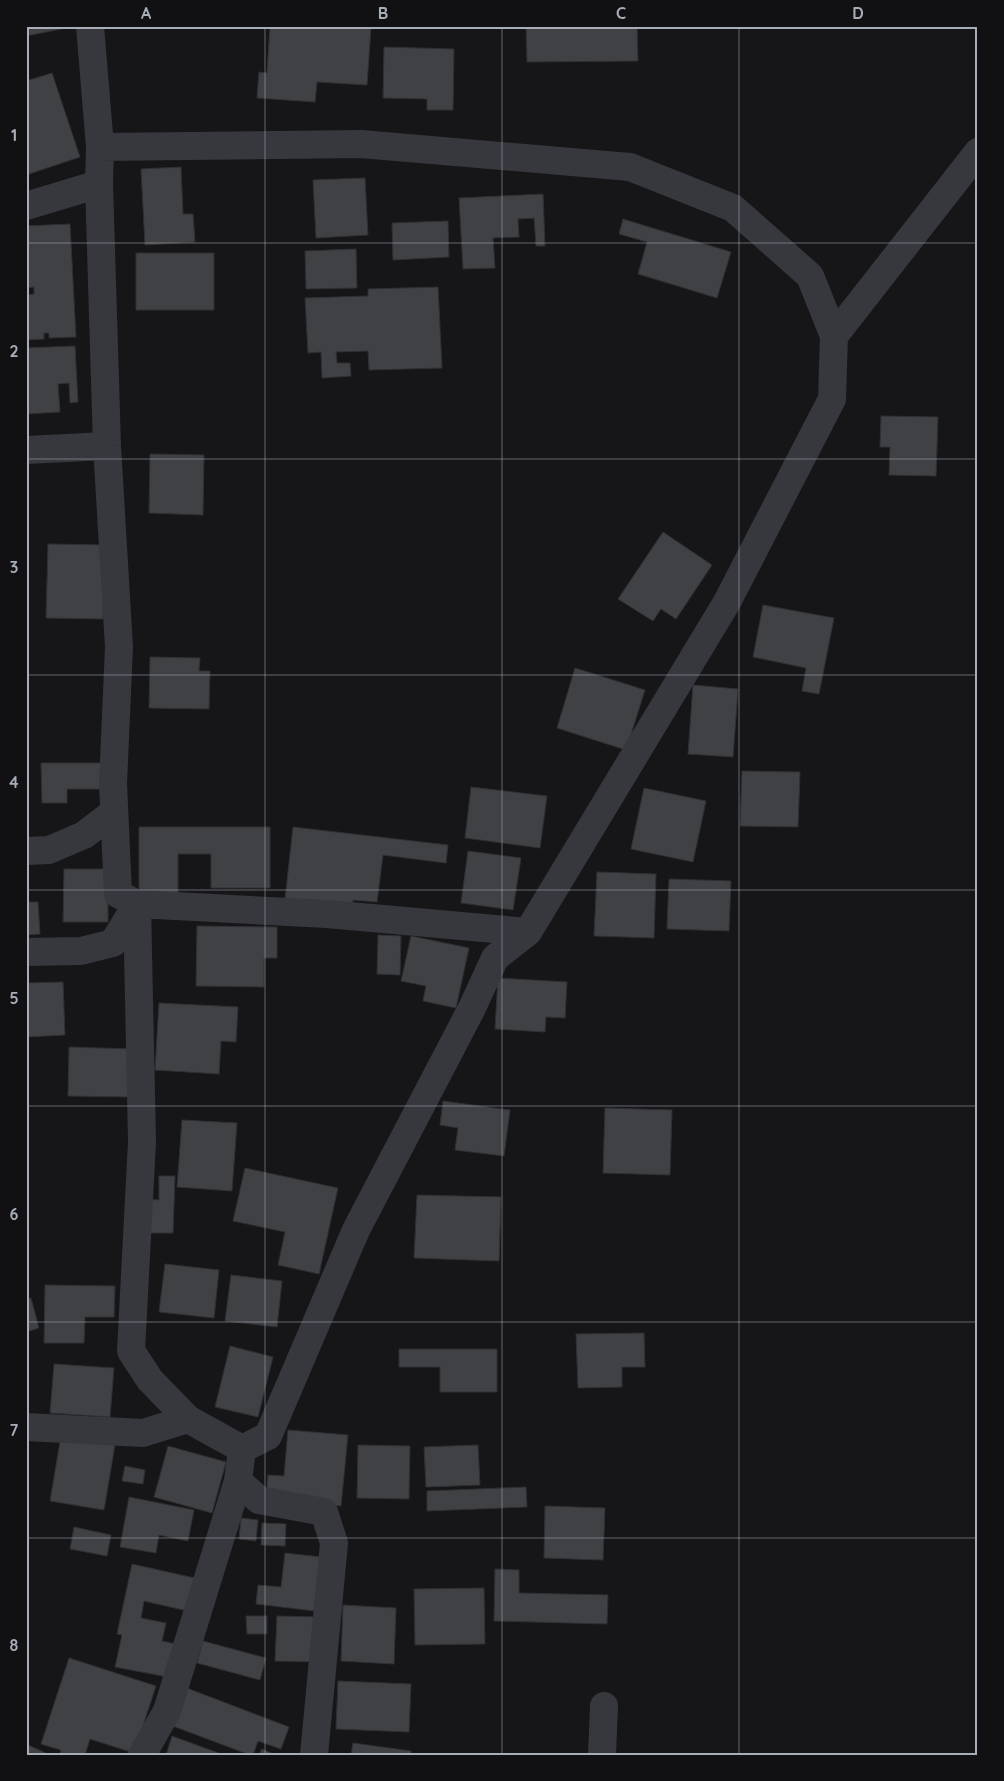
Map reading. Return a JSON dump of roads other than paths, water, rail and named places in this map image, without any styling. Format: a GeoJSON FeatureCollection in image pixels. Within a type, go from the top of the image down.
{"type":"FeatureCollection","features":[{"type":"Feature","properties":{"kind":"street"},"geometry":{"type":"LineString","coordinates":[[90,26],[100,147],[107,446],[119,647],[113,784],[118,894],[137,904],[327,914],[528,932]]}},
{"type":"Feature","properties":{"kind":"street"},"geometry":{"type":"LineString","coordinates":[[100,147],[361,144],[630,168],[733,208],[810,276],[834,336],[832,399],[727,602],[528,932],[495,958],[472,1008],[356,1230],[268,1436],[242,1449]]}},
{"type":"Feature","properties":{"kind":"street"},"geometry":{"type":"LineString","coordinates":[[834,336],[978,152]]}},
{"type":"Feature","properties":{"kind":"street"},"geometry":{"type":"LineString","coordinates":[[26,206],[100,184]]}},
{"type":"Feature","properties":{"kind":"street"},"geometry":{"type":"LineString","coordinates":[[26,450],[107,446]]}},
{"type":"Feature","properties":{"kind":"street"},"geometry":{"type":"LineString","coordinates":[[26,851],[48,850],[84,835],[113,813]]}},
{"type":"Feature","properties":{"kind":"street"},"geometry":{"type":"LineString","coordinates":[[26,952],[80,951],[113,943],[137,904]]}},
{"type":"Feature","properties":{"kind":"street"},"geometry":{"type":"LineString","coordinates":[[137,904],[142,1142],[132,1351],[150,1380],[188,1419],[242,1449]]}},
{"type":"Feature","properties":{"kind":"street"},"geometry":{"type":"LineString","coordinates":[[26,1427],[143,1433],[188,1419]]}},
{"type":"Feature","properties":{"kind":"street"},"geometry":{"type":"LineString","coordinates":[[142,1755],[167,1711],[238,1481],[242,1449]]}},
{"type":"Feature","properties":{"kind":"street"},"geometry":{"type":"LineString","coordinates":[[238,1481],[259,1500],[324,1512],[334,1543],[314,1755]]}},
{"type":"Feature","properties":{"kind":"street"},"geometry":{"type":"LineString","coordinates":[[602,1755],[604,1706]]}}]}
